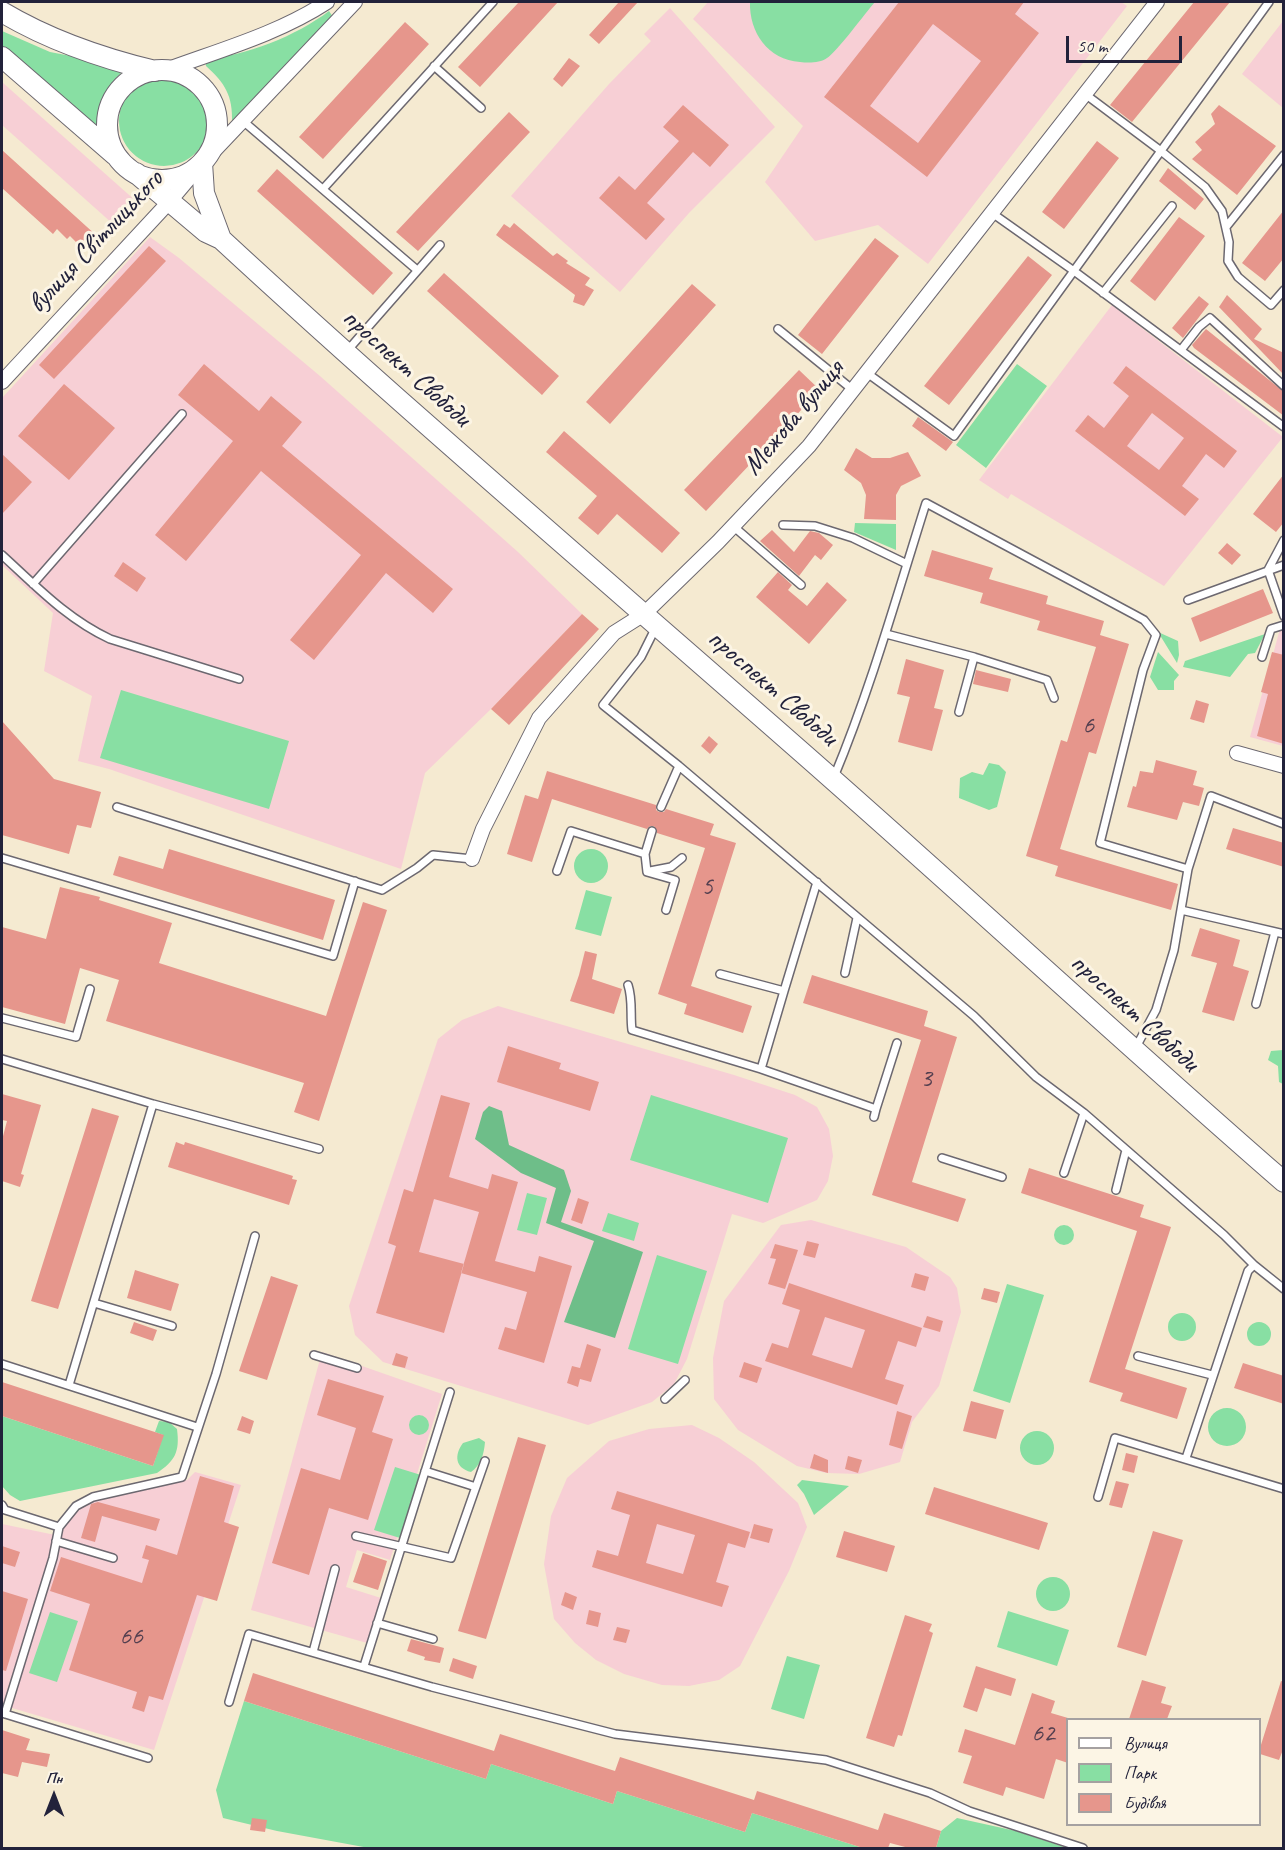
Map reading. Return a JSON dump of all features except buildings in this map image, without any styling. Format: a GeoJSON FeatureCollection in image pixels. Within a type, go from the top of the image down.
{"type":"FeatureCollection","features":[{"type":"Feature","properties":{"kind":"street"},"geometry":{"type":"LineString","coordinates":[[119,159],[109,138],[108,116],[111,105],[124,86],[144,74],[160,71],[266,33],[327,2]]}},
{"type":"Feature","properties":{"kind":"street","name":"вулиця Світлицького"},"geometry":{"type":"LineString","coordinates":[[2,382],[169,202],[206,158],[355,2]]}},
{"type":"Feature","properties":{"kind":"street","name":"Межова вулиця"},"geometry":{"type":"LineString","coordinates":[[472,859],[483,829],[539,718],[614,633],[650,620],[733,526],[809,446],[1157,2]]}},
{"type":"Feature","properties":{"kind":"street"},"geometry":{"type":"LineString","coordinates":[[2,12],[71,46],[118,62],[160,71],[177,72],[197,83],[211,100],[217,122],[217,133],[206,158],[194,169],[176,178],[155,179],[136,173],[2,57]]}},
{"type":"Feature","properties":{"kind":"street","name":"проспект Свободи"},"geometry":{"type":"LineString","coordinates":[[206,158],[204,193],[221,238]]}},
{"type":"Feature","properties":{"kind":"street","name":"проспект Свободи"},"geometry":{"type":"LineString","coordinates":[[136,173],[206,232],[221,238],[498,488],[833,780],[1134,1051],[1284,1182]]}},
{"type":"Feature","properties":{"kind":"street"},"geometry":{"type":"LineString","coordinates":[[1238,753],[1284,766]]}},
{"type":"Feature","properties":{"kind":"lane"},"geometry":{"type":"LineString","coordinates":[[323,189],[493,2]]}},
{"type":"Feature","properties":{"kind":"lane"},"geometry":{"type":"LineString","coordinates":[[867,373],[954,436],[1269,2]]}},
{"type":"Feature","properties":{"kind":"lane"},"geometry":{"type":"LineString","coordinates":[[434,66],[481,108]]}},
{"type":"Feature","properties":{"kind":"lane"},"geometry":{"type":"LineString","coordinates":[[1085,94],[1205,187],[1222,211],[1229,242],[1228,261],[1238,277],[1271,305],[1284,290]]}},
{"type":"Feature","properties":{"kind":"lane"},"geometry":{"type":"LineString","coordinates":[[243,121],[417,270]]}},
{"type":"Feature","properties":{"kind":"lane"},"geometry":{"type":"LineString","coordinates":[[1226,227],[1284,155]]}},
{"type":"Feature","properties":{"kind":"lane"},"geometry":{"type":"LineString","coordinates":[[1103,293],[1172,206]]}},
{"type":"Feature","properties":{"kind":"lane"},"geometry":{"type":"LineString","coordinates":[[992,213],[1284,427]]}},
{"type":"Feature","properties":{"kind":"lane"},"geometry":{"type":"LineString","coordinates":[[346,352],[440,245]]}},
{"type":"Feature","properties":{"kind":"lane"},"geometry":{"type":"LineString","coordinates":[[1181,351],[1199,327],[1210,318],[1284,386]]}},
{"type":"Feature","properties":{"kind":"lane"},"geometry":{"type":"LineString","coordinates":[[778,329],[853,390]]}},
{"type":"Feature","properties":{"kind":"lane"},"geometry":{"type":"LineString","coordinates":[[33,584],[182,414]]}},
{"type":"Feature","properties":{"kind":"lane"},"geometry":{"type":"LineString","coordinates":[[833,780],[849,743],[886,634],[926,503],[1144,620],[1156,635],[1143,670],[1100,843],[1188,869]]}},
{"type":"Feature","properties":{"kind":"lane"},"geometry":{"type":"LineString","coordinates":[[783,525],[815,526],[853,538],[907,564]]}},
{"type":"Feature","properties":{"kind":"lane"},"geometry":{"type":"LineString","coordinates":[[733,526],[801,585]]}},
{"type":"Feature","properties":{"kind":"lane"},"geometry":{"type":"LineString","coordinates":[[1284,540],[1268,570],[1284,616]]}},
{"type":"Feature","properties":{"kind":"lane"},"geometry":{"type":"LineString","coordinates":[[2,555],[69,616],[101,635],[239,679]]}},
{"type":"Feature","properties":{"kind":"lane"},"geometry":{"type":"LineString","coordinates":[[1188,600],[1284,565]]}},
{"type":"Feature","properties":{"kind":"lane"},"geometry":{"type":"LineString","coordinates":[[650,620],[641,657],[603,705],[679,766],[974,1016],[1036,1077],[1084,1113],[1224,1235],[1254,1265],[1284,1289]]}},
{"type":"Feature","properties":{"kind":"lane"},"geometry":{"type":"LineString","coordinates":[[1262,657],[1271,629],[1284,625]]}},
{"type":"Feature","properties":{"kind":"lane"},"geometry":{"type":"LineString","coordinates":[[886,634],[974,657],[1047,680],[1054,698]]}},
{"type":"Feature","properties":{"kind":"lane"},"geometry":{"type":"LineString","coordinates":[[959,712],[974,657]]}},
{"type":"Feature","properties":{"kind":"lane"},"geometry":{"type":"LineString","coordinates":[[661,807],[679,766]]}},
{"type":"Feature","properties":{"kind":"lane"},"geometry":{"type":"LineString","coordinates":[[1134,1051],[1156,1010],[1174,950],[1188,869],[1211,796],[1284,824]]}},
{"type":"Feature","properties":{"kind":"lane"},"geometry":{"type":"LineString","coordinates":[[117,807],[382,890],[433,855],[472,859]]}},
{"type":"Feature","properties":{"kind":"lane"},"geometry":{"type":"LineString","coordinates":[[557,872],[571,831],[645,854]]}},
{"type":"Feature","properties":{"kind":"lane"},"geometry":{"type":"LineString","coordinates":[[647,872],[645,854],[652,831]]}},
{"type":"Feature","properties":{"kind":"lane"},"geometry":{"type":"LineString","coordinates":[[2,858],[333,956],[355,881]]}},
{"type":"Feature","properties":{"kind":"lane"},"geometry":{"type":"LineString","coordinates":[[647,872],[671,867],[682,858]]}},
{"type":"Feature","properties":{"kind":"lane"},"geometry":{"type":"LineString","coordinates":[[647,872],[675,880],[666,910]]}},
{"type":"Feature","properties":{"kind":"lane"},"geometry":{"type":"LineString","coordinates":[[761,1069],[817,882]]}},
{"type":"Feature","properties":{"kind":"lane"},"geometry":{"type":"LineString","coordinates":[[1181,910],[1284,934]]}},
{"type":"Feature","properties":{"kind":"lane"},"geometry":{"type":"LineString","coordinates":[[845,973],[857,918]]}},
{"type":"Feature","properties":{"kind":"lane"},"geometry":{"type":"LineString","coordinates":[[1256,1004],[1275,932]]}},
{"type":"Feature","properties":{"kind":"lane"},"geometry":{"type":"LineString","coordinates":[[720,974],[784,991]]}},
{"type":"Feature","properties":{"kind":"lane"},"geometry":{"type":"LineString","coordinates":[[628,985],[632,998],[630,1013],[632,1030],[761,1069],[876,1109]]}},
{"type":"Feature","properties":{"kind":"lane"},"geometry":{"type":"LineString","coordinates":[[2,1018],[76,1037],[90,988]]}},
{"type":"Feature","properties":{"kind":"lane"},"geometry":{"type":"LineString","coordinates":[[874,1117],[897,1043]]}},
{"type":"Feature","properties":{"kind":"lane"},"geometry":{"type":"LineString","coordinates":[[2,1059],[153,1104],[319,1149]]}},
{"type":"Feature","properties":{"kind":"lane"},"geometry":{"type":"LineString","coordinates":[[69,1385],[153,1104]]}},
{"type":"Feature","properties":{"kind":"lane"},"geometry":{"type":"LineString","coordinates":[[1064,1173],[1084,1113]]}},
{"type":"Feature","properties":{"kind":"lane"},"geometry":{"type":"LineString","coordinates":[[1116,1190],[1126,1150]]}},
{"type":"Feature","properties":{"kind":"lane"},"geometry":{"type":"LineString","coordinates":[[942,1158],[1002,1176]]}},
{"type":"Feature","properties":{"kind":"lane"},"geometry":{"type":"LineString","coordinates":[[148,1758],[3,1713],[53,1558],[59,1527],[76,1506],[93,1497],[182,1477],[216,1374],[255,1236]]}},
{"type":"Feature","properties":{"kind":"lane"},"geometry":{"type":"LineString","coordinates":[[1186,1458],[1248,1270],[1254,1265]]}},
{"type":"Feature","properties":{"kind":"lane"},"geometry":{"type":"LineString","coordinates":[[94,1302],[172,1326]]}},
{"type":"Feature","properties":{"kind":"lane"},"geometry":{"type":"LineString","coordinates":[[314,1354],[357,1368]]}},
{"type":"Feature","properties":{"kind":"lane"},"geometry":{"type":"LineString","coordinates":[[1138,1356],[1212,1375]]}},
{"type":"Feature","properties":{"kind":"lane"},"geometry":{"type":"LineString","coordinates":[[2,1364],[197,1427]]}},
{"type":"Feature","properties":{"kind":"lane"},"geometry":{"type":"LineString","coordinates":[[665,1399],[685,1380]]}},
{"type":"Feature","properties":{"kind":"lane"},"geometry":{"type":"LineString","coordinates":[[364,1666],[450,1392]]}},
{"type":"Feature","properties":{"kind":"lane"},"geometry":{"type":"LineString","coordinates":[[1098,1497],[1115,1438],[1284,1489]]}},
{"type":"Feature","properties":{"kind":"lane"},"geometry":{"type":"LineString","coordinates":[[356,1536],[451,1558],[485,1461]]}},
{"type":"Feature","properties":{"kind":"lane"},"geometry":{"type":"LineString","coordinates":[[425,1471],[476,1487]]}},
{"type":"Feature","properties":{"kind":"lane"},"geometry":{"type":"LineString","coordinates":[[2,1505],[5,1510],[59,1527]]}},
{"type":"Feature","properties":{"kind":"lane"},"geometry":{"type":"LineString","coordinates":[[56,1541],[113,1558]]}},
{"type":"Feature","properties":{"kind":"lane"},"geometry":{"type":"LineString","coordinates":[[313,1652],[334,1569]]}},
{"type":"Feature","properties":{"kind":"lane"},"geometry":{"type":"LineString","coordinates":[[377,1623],[432,1639]]}},
{"type":"Feature","properties":{"kind":"lane"},"geometry":{"type":"LineString","coordinates":[[228,1702],[249,1634],[432,1687],[615,1734],[826,1760],[930,1793],[961,1808],[1005,1824],[1083,1848]]}},
{"type":"Feature","properties":{"kind":"shaded area"},"geometry":{"type":"Polygon","coordinates":[[[708,2],[1121,2],[1127,6],[928,264],[878,225],[815,241],[765,182],[803,126],[693,19],[708,2]]]}},
{"type":"Feature","properties":{"kind":"shaded area"},"geometry":{"type":"Polygon","coordinates":[[[670,8],[775,127],[689,213],[620,292],[511,196],[609,84],[651,41],[644,34],[670,8]]]}},
{"type":"Feature","properties":{"kind":"shaded area"},"geometry":{"type":"Polygon","coordinates":[[[1283,21],[1283,108],[1242,74],[1283,21]]]}},
{"type":"Feature","properties":{"kind":"shaded area"},"geometry":{"type":"Polygon","coordinates":[[[2,82],[137,202],[113,224],[2,125],[2,82]]]}},
{"type":"Feature","properties":{"kind":"shaded area"},"geometry":{"type":"Polygon","coordinates":[[[150,237],[179,258],[320,376],[518,552],[582,614],[491,709],[425,773],[401,869],[109,769],[78,761],[92,696],[44,671],[53,613],[2,565],[2,398],[150,237]]]}},
{"type":"Feature","properties":{"kind":"shaded area"},"geometry":{"type":"Polygon","coordinates":[[[1112,305],[1283,437],[1164,586],[1011,494],[1008,499],[979,480],[1112,305]]]}},
{"type":"Feature","properties":{"kind":"shaded area"},"geometry":{"type":"Polygon","coordinates":[[[1280,629],[1283,630],[1283,746],[1250,737],[1280,629]]]}},
{"type":"Feature","properties":{"kind":"shaded area"},"geometry":{"type":"Polygon","coordinates":[[[498,1006],[795,1095],[817,1107],[829,1129],[833,1156],[828,1181],[817,1200],[763,1223],[732,1214],[687,1359],[674,1384],[652,1402],[588,1425],[383,1362],[355,1335],[349,1306],[438,1039],[462,1020],[498,1006]]]}},
{"type":"Feature","properties":{"kind":"shaded area"},"geometry":{"type":"Polygon","coordinates":[[[811,1220],[906,1247],[950,1277],[957,1288],[961,1312],[939,1386],[912,1422],[900,1462],[859,1474],[826,1473],[797,1466],[738,1430],[714,1399],[713,1358],[724,1301],[781,1225],[811,1220]]]}},
{"type":"Feature","properties":{"kind":"shaded area"},"geometry":{"type":"Polygon","coordinates":[[[322,1352],[442,1394],[390,1560],[357,1550],[346,1587],[381,1598],[367,1643],[251,1610],[322,1352]]]}},
{"type":"Feature","properties":{"kind":"shaded area"},"geometry":{"type":"Polygon","coordinates":[[[692,1425],[719,1438],[754,1462],[798,1503],[807,1527],[789,1571],[740,1666],[719,1680],[689,1686],[662,1685],[624,1674],[596,1660],[575,1643],[554,1619],[544,1564],[551,1516],[567,1478],[609,1441],[649,1429],[692,1425]]]}},
{"type":"Feature","properties":{"kind":"shaded area"},"geometry":{"type":"Polygon","coordinates":[[[195,1472],[241,1485],[154,1750],[2,1705],[2,1524],[60,1536],[66,1522],[92,1498],[187,1480],[195,1472]]]}},
{"type":"Feature","properties":{"kind":"green space"},"geometry":{"type":"Polygon","coordinates":[[[750,2],[875,2],[831,55],[821,61],[807,63],[789,60],[770,50],[757,34],[750,2]]]}},
{"type":"Feature","properties":{"kind":"green space"},"geometry":{"type":"Polygon","coordinates":[[[329,11],[333,17],[232,122],[229,97],[223,84],[206,66],[205,59],[237,54],[270,43],[301,29],[329,11]]]}},
{"type":"Feature","properties":{"kind":"green space"},"geometry":{"type":"Polygon","coordinates":[[[2,31],[50,52],[128,67],[114,80],[105,94],[98,119],[98,129],[2,48],[2,31]]]}},
{"type":"Feature","properties":{"kind":"green space"},"geometry":{"type":"Polygon","coordinates":[[[164,76],[181,79],[196,89],[206,104],[209,121],[206,138],[196,153],[181,163],[164,166],[147,163],[132,153],[122,138],[119,121],[122,104],[132,89],[147,79],[164,76]]]}},
{"type":"Feature","properties":{"kind":"green space"},"geometry":{"type":"Polygon","coordinates":[[[1017,364],[1047,386],[986,468],[956,445],[1017,364]]]}},
{"type":"Feature","properties":{"kind":"green space"},"geometry":{"type":"Polygon","coordinates":[[[855,523],[896,524],[896,550],[854,532],[855,523]]]}},
{"type":"Feature","properties":{"kind":"green space"},"geometry":{"type":"Polygon","coordinates":[[[1158,632],[1178,641],[1177,663],[1158,632]]]}},
{"type":"Feature","properties":{"kind":"green space"},"geometry":{"type":"Polygon","coordinates":[[[1265,634],[1255,653],[1248,654],[1230,677],[1183,667],[1185,661],[1265,634]]]}},
{"type":"Feature","properties":{"kind":"green space"},"geometry":{"type":"Polygon","coordinates":[[[1158,652],[1179,675],[1174,681],[1174,690],[1158,690],[1150,677],[1158,652]]]}},
{"type":"Feature","properties":{"kind":"green space"},"geometry":{"type":"Polygon","coordinates":[[[121,690],[289,741],[269,809],[100,758],[121,690]]]}},
{"type":"Feature","properties":{"kind":"green space"},"geometry":{"type":"Polygon","coordinates":[[[989,763],[999,765],[1006,772],[997,807],[989,810],[959,798],[960,778],[972,772],[983,775],[989,763]]]}},
{"type":"Feature","properties":{"kind":"green space"},"geometry":{"type":"Polygon","coordinates":[[[591,849],[603,854],[608,866],[603,878],[591,883],[579,878],[574,866],[579,854],[591,849]]]}},
{"type":"Feature","properties":{"kind":"green space"},"geometry":{"type":"Polygon","coordinates":[[[586,890],[612,897],[601,936],[575,929],[586,890]]]}},
{"type":"Feature","properties":{"kind":"green space"},"geometry":{"type":"Polygon","coordinates":[[[1284,1050],[1283,1084],[1279,1082],[1278,1066],[1268,1060],[1271,1051],[1284,1050]]]}},
{"type":"Feature","properties":{"kind":"green space"},"geometry":{"type":"Polygon","coordinates":[[[651,1095],[788,1138],[768,1203],[630,1160],[651,1095]]]}},
{"type":"Feature","properties":{"kind":"green space"},"geometry":{"type":"Polygon","coordinates":[[[489,1106],[502,1111],[509,1145],[564,1170],[571,1191],[561,1222],[643,1252],[615,1338],[564,1322],[594,1241],[546,1223],[556,1188],[521,1173],[475,1139],[483,1112],[489,1106]]]}},
{"type":"Feature","properties":{"kind":"green space"},"geometry":{"type":"Polygon","coordinates":[[[527,1193],[547,1198],[537,1235],[517,1230],[527,1193]]]}},
{"type":"Feature","properties":{"kind":"green space"},"geometry":{"type":"Polygon","coordinates":[[[608,1213],[639,1223],[634,1241],[602,1231],[608,1213]]]}},
{"type":"Feature","properties":{"kind":"green space"},"geometry":{"type":"Polygon","coordinates":[[[1064,1225],[1071,1228],[1074,1235],[1071,1242],[1064,1245],[1057,1242],[1054,1235],[1057,1228],[1064,1225]]]}},
{"type":"Feature","properties":{"kind":"green space"},"geometry":{"type":"Polygon","coordinates":[[[657,1255],[707,1271],[678,1364],[628,1349],[657,1255]]]}},
{"type":"Feature","properties":{"kind":"green space"},"geometry":{"type":"Polygon","coordinates":[[[1007,1284],[1044,1295],[1010,1403],[973,1391],[1007,1284]]]}},
{"type":"Feature","properties":{"kind":"green space"},"geometry":{"type":"Polygon","coordinates":[[[1182,1313],[1192,1317],[1196,1327],[1192,1337],[1182,1341],[1172,1337],[1168,1327],[1172,1317],[1182,1313]]]}},
{"type":"Feature","properties":{"kind":"green space"},"geometry":{"type":"Polygon","coordinates":[[[1254,1322],[1264,1322],[1271,1329],[1271,1339],[1264,1346],[1254,1346],[1247,1339],[1247,1329],[1254,1322]]]}},
{"type":"Feature","properties":{"kind":"green space"},"geometry":{"type":"Polygon","coordinates":[[[1227,1408],[1240,1414],[1246,1427],[1240,1440],[1227,1446],[1214,1440],[1208,1427],[1214,1414],[1227,1408]]]}},
{"type":"Feature","properties":{"kind":"green space"},"geometry":{"type":"Polygon","coordinates":[[[415,1415],[423,1415],[429,1421],[429,1429],[423,1435],[415,1435],[409,1429],[409,1421],[415,1415]]]}},
{"type":"Feature","properties":{"kind":"green space"},"geometry":{"type":"Polygon","coordinates":[[[2,1416],[153,1466],[163,1435],[155,1432],[159,1421],[169,1422],[177,1429],[177,1450],[172,1460],[157,1473],[20,1501],[2,1486],[2,1416]]]}},
{"type":"Feature","properties":{"kind":"green space"},"geometry":{"type":"Polygon","coordinates":[[[1037,1431],[1049,1436],[1054,1448],[1049,1460],[1037,1465],[1025,1460],[1020,1448],[1025,1436],[1037,1431]]]}},
{"type":"Feature","properties":{"kind":"green space"},"geometry":{"type":"Polygon","coordinates":[[[479,1438],[485,1442],[484,1451],[480,1463],[471,1472],[459,1464],[457,1456],[463,1443],[479,1438]]]}},
{"type":"Feature","properties":{"kind":"green space"},"geometry":{"type":"Polygon","coordinates":[[[395,1467],[421,1475],[400,1538],[374,1530],[395,1467]]]}},
{"type":"Feature","properties":{"kind":"green space"},"geometry":{"type":"Polygon","coordinates":[[[802,1480],[849,1486],[814,1515],[797,1485],[802,1480]]]}},
{"type":"Feature","properties":{"kind":"green space"},"geometry":{"type":"Polygon","coordinates":[[[1053,1577],[1065,1582],[1070,1594],[1065,1606],[1053,1611],[1041,1606],[1036,1594],[1041,1582],[1053,1577]]]}},
{"type":"Feature","properties":{"kind":"green space"},"geometry":{"type":"Polygon","coordinates":[[[1008,1611],[1069,1630],[1057,1666],[997,1647],[1008,1611]]]}},
{"type":"Feature","properties":{"kind":"green space"},"geometry":{"type":"Polygon","coordinates":[[[50,1612],[78,1621],[57,1682],[29,1673],[50,1612]]]}},
{"type":"Feature","properties":{"kind":"green space"},"geometry":{"type":"Polygon","coordinates":[[[787,1656],[820,1665],[804,1719],[771,1709],[787,1656]]]}},
{"type":"Feature","properties":{"kind":"green space"},"geometry":{"type":"Polygon","coordinates":[[[244,1701],[486,1779],[491,1764],[613,1804],[617,1791],[745,1832],[752,1813],[863,1848],[369,1848],[277,1831],[223,1818],[216,1790],[244,1701]]]}},
{"type":"Feature","properties":{"kind":"green space"},"geometry":{"type":"Polygon","coordinates":[[[957,1818],[1016,1831],[1067,1848],[936,1848],[941,1831],[957,1818]]]}}]}
